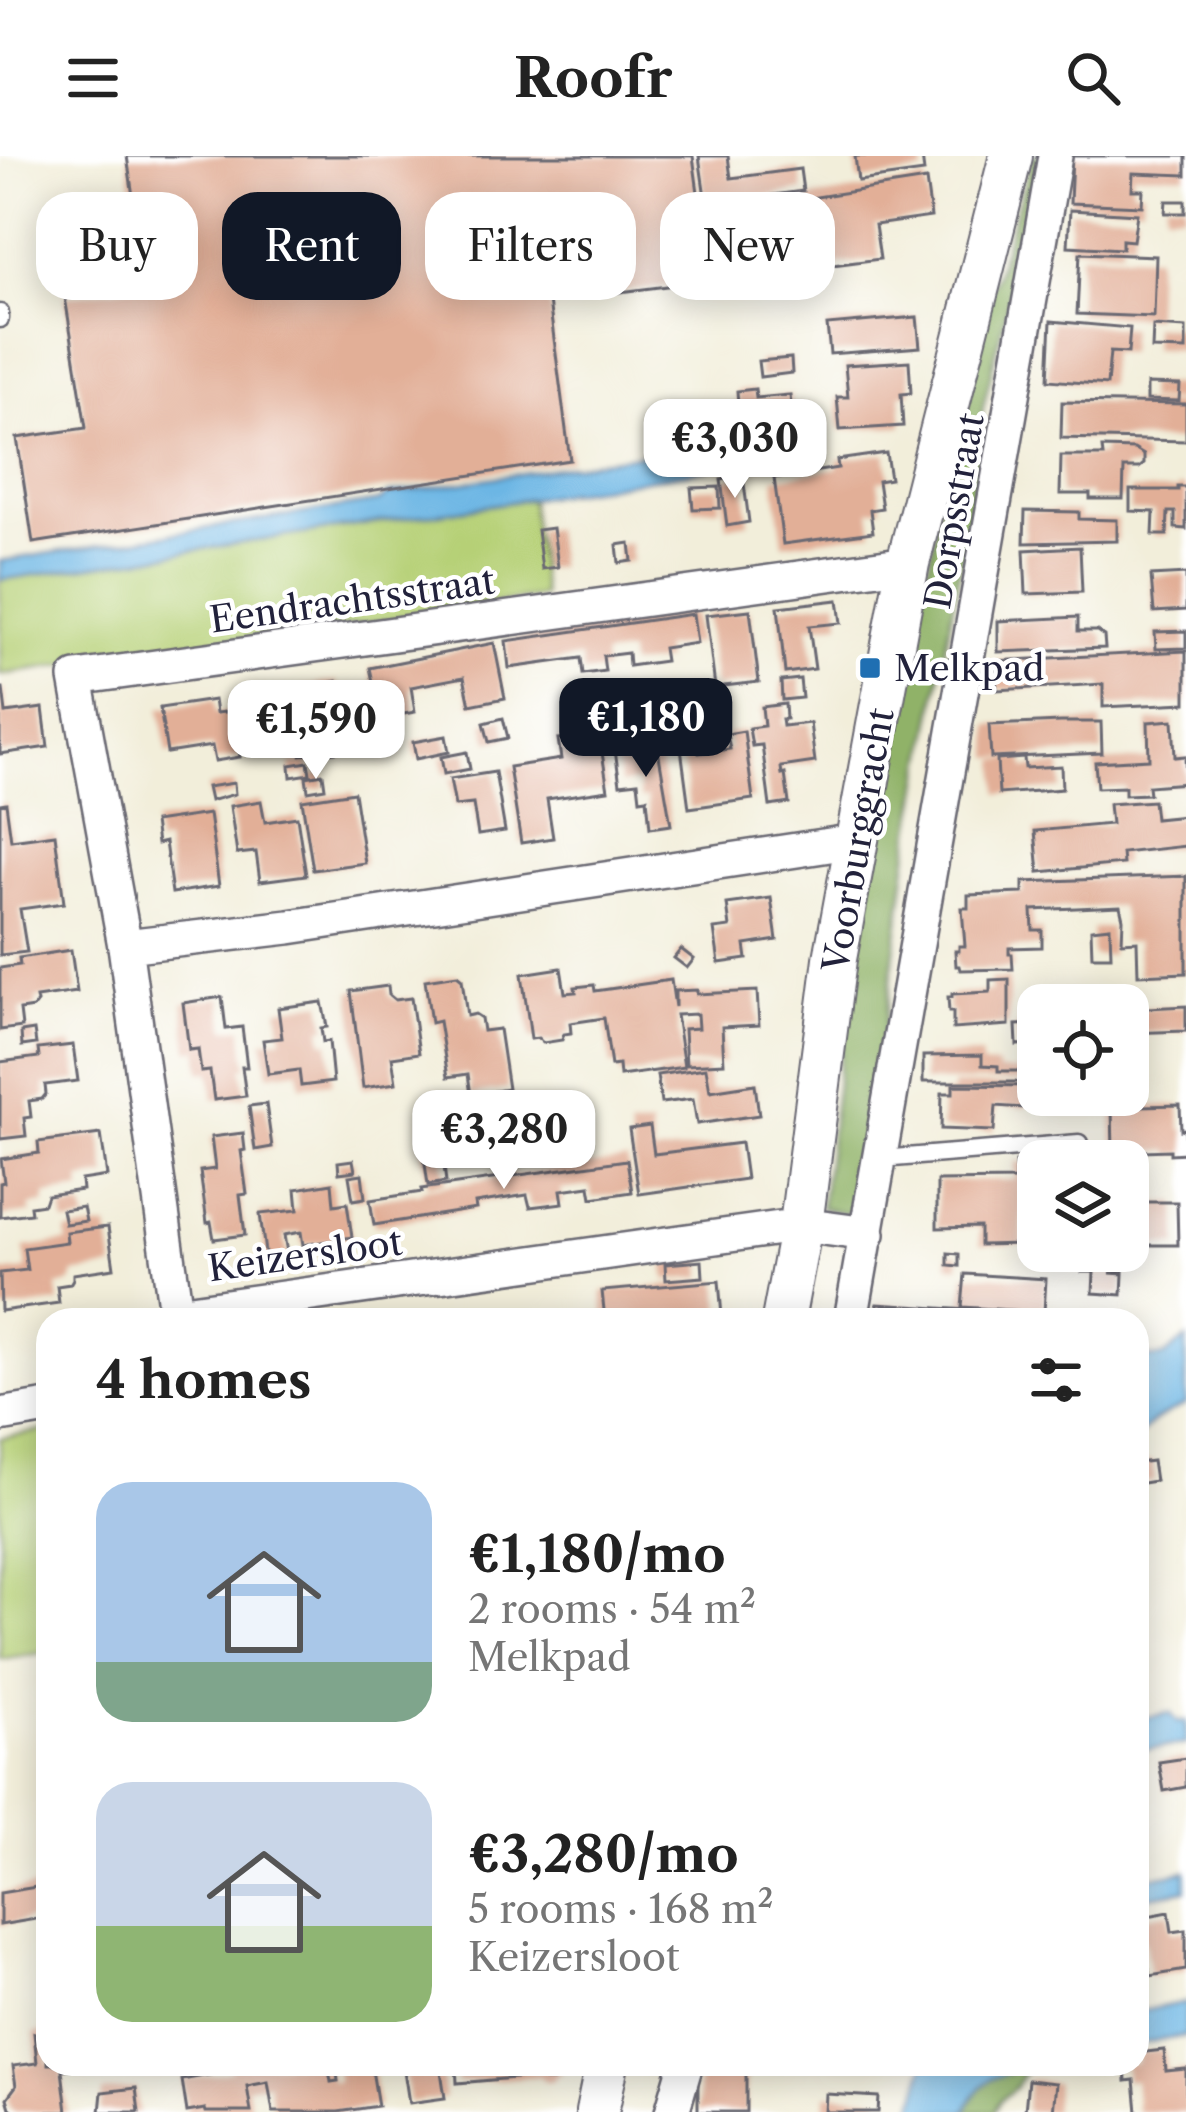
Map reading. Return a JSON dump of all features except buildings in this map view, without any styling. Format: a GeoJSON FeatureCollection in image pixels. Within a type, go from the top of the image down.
{"type":"FeatureCollection","features":[{"type":"Feature","properties":{"kind":"street","name":"Voorburggracht"},"geometry":{"type":"LineString","coordinates":[[785,1308],[801,1225],[836,958],[908,562],[1011,156]]}},
{"type":"Feature","properties":{"kind":"street","name":"Dorpsstraat"},"geometry":{"type":"LineString","coordinates":[[853,1308],[1055,156]]}},
{"type":"Feature","properties":{"kind":"street","name":"Eendrachtsstraat"},"geometry":{"type":"LineString","coordinates":[[124,946],[76,678],[908,562]]}},
{"type":"Feature","properties":{"kind":"street"},"geometry":{"type":"LineString","coordinates":[[176,1308],[124,946],[289,927],[856,842]]}},
{"type":"Feature","properties":{"kind":"street"},"geometry":{"type":"LineString","coordinates":[[801,1225],[868,1234]]}},
{"type":"Feature","properties":{"kind":"street","name":"Keizersloot"},"geometry":{"type":"LineString","coordinates":[[238,1308],[801,1225]]}},
{"type":"Feature","properties":{"kind":"street"},"geometry":{"type":"LineString","coordinates":[[0,1415],[36,1409]]}},
{"type":"Feature","properties":{"kind":"street"},"geometry":{"type":"LineString","coordinates":[[597,2112],[604,2076]]}},
{"type":"Feature","properties":{"kind":"street"},"geometry":{"type":"LineString","coordinates":[[673,2112],[683,2076]]}},
{"type":"Feature","properties":{"kind":"lane"},"geometry":{"type":"LineString","coordinates":[[881,1159],[1017,1148]]}},
{"type":"Feature","properties":{"kind":"green space"},"geometry":{"type":"Polygon","coordinates":[[[1033,156],[1042,156],[983,408],[970,513],[911,835],[861,1200],[849,1214],[821,1207],[859,909],[973,346],[1033,156]]]}},
{"type":"Feature","properties":{"kind":"green space"},"geometry":{"type":"Polygon","coordinates":[[[530,499],[543,596],[0,675],[0,580],[530,499]]]}},
{"type":"Feature","properties":{"kind":"green space"},"geometry":{"type":"Polygon","coordinates":[[[36,1432],[36,1654],[0,1659],[0,1438],[36,1432]]]}},
{"type":"Feature","properties":{"kind":"green space"},"geometry":{"type":"Polygon","coordinates":[[[1022,2076],[994,2112],[965,2112],[977,2092],[990,2081],[1022,2076]]]}},
{"type":"Feature","properties":{"kind":"water"},"geometry":{"type":"Polygon","coordinates":[[[701,445],[714,451],[708,469],[0,580],[0,561],[701,445]]]}},
{"type":"Feature","properties":{"kind":"water"},"geometry":{"type":"Polygon","coordinates":[[[1186,1339],[1186,1404],[1149,1426],[1149,1358],[1164,1357],[1186,1339]]]}},
{"type":"Feature","properties":{"kind":"water"},"geometry":{"type":"Polygon","coordinates":[[[1170,1713],[1178,1722],[1186,1721],[1186,1744],[1149,1749],[1149,1717],[1170,1713]]]}},
{"type":"Feature","properties":{"kind":"water"},"geometry":{"type":"Polygon","coordinates":[[[1186,1871],[1186,1890],[1149,1896],[1149,1878],[1186,1871]]]}},
{"type":"Feature","properties":{"kind":"water"},"geometry":{"type":"Polygon","coordinates":[[[1186,2002],[1186,2036],[1149,2042],[1149,2010],[1186,2002]]]}},
{"type":"Feature","properties":{"kind":"water"},"geometry":{"type":"Polygon","coordinates":[[[922,2076],[1000,2076],[979,2090],[965,2112],[912,2112],[922,2076]]]}},
{"type":"Feature","properties":{"kind":"place","name":"Melkpad"},"geometry":{"type":"Point","coordinates":[870,668]}}]}
